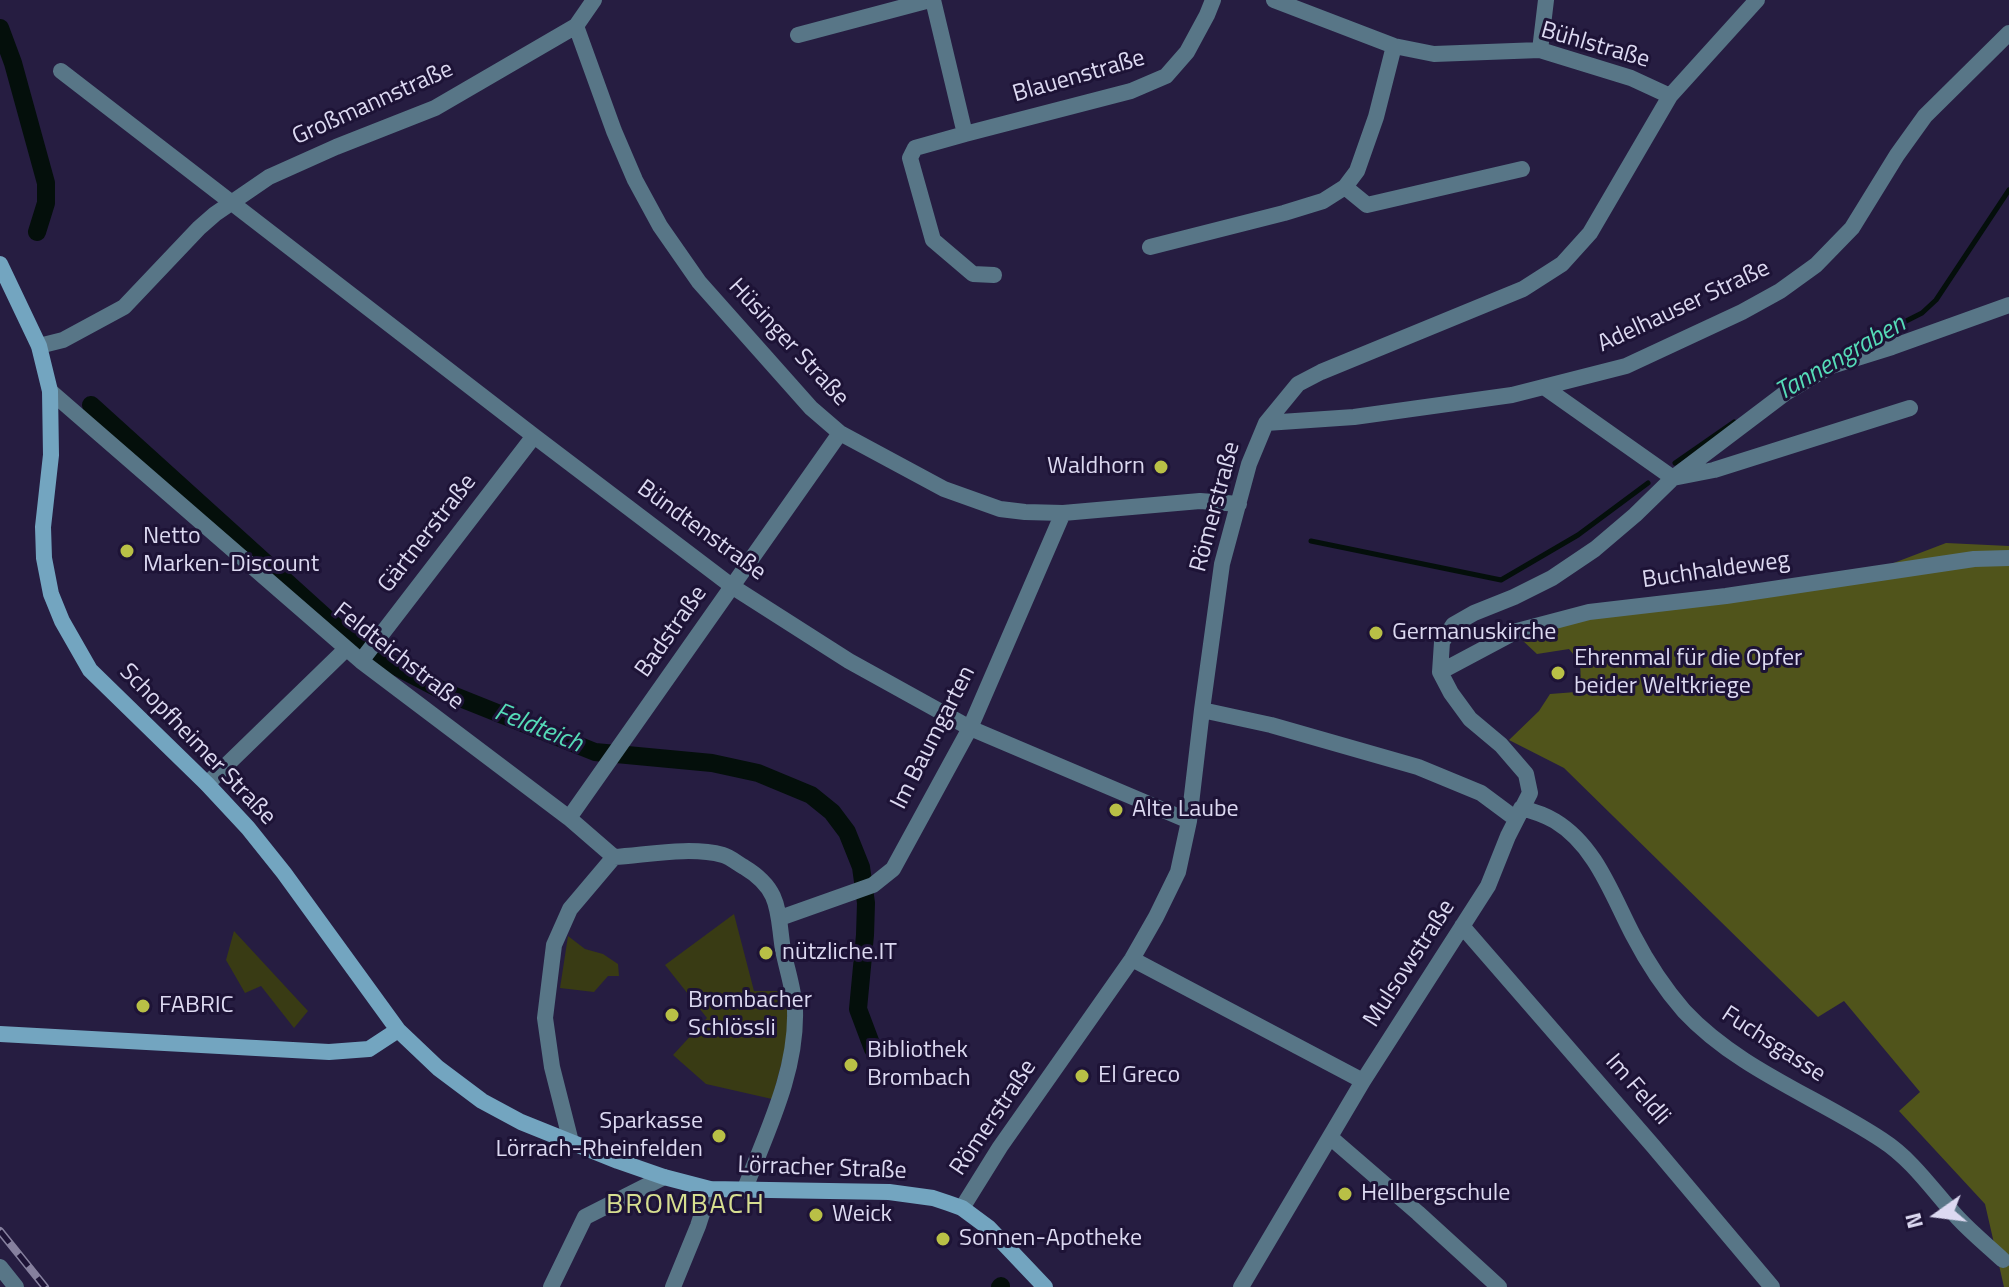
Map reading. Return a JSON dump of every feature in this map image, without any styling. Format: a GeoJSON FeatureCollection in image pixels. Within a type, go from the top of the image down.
{"type":"FeatureCollection","features":[{"type":"Feature","properties":{"kind":"main road","name":"Schopfheimer Straße"},"geometry":{"type":"LineString","coordinates":[[0,264],[39,346],[50,391],[51,455],[43,527],[44,558],[51,594],[62,621],[90,670],[248,828],[398,1030],[438,1068],[482,1101],[521,1122],[571,1142]]}},
{"type":"Feature","properties":{"kind":"main road"},"geometry":{"type":"LineString","coordinates":[[0,1034],[329,1052],[369,1049],[398,1030]]}},
{"type":"Feature","properties":{"kind":"main road","name":"Lörracher Straße"},"geometry":{"type":"LineString","coordinates":[[571,1142],[664,1177],[710,1189],[889,1192],[933,1198],[962,1208],[989,1228],[1045,1287]]}},
{"type":"Feature","properties":{"kind":"street"},"geometry":{"type":"LineString","coordinates":[[576,26],[594,0]]}},
{"type":"Feature","properties":{"kind":"street"},"geometry":{"type":"LineString","coordinates":[[798,35],[932,0],[965,134]]}},
{"type":"Feature","properties":{"kind":"street","name":"Blauenstraße"},"geometry":{"type":"LineString","coordinates":[[994,275],[973,274],[933,240],[910,158],[915,148],[1131,91],[1166,76],[1187,52],[1213,0]]}},
{"type":"Feature","properties":{"kind":"street","name":"Bühlstraße"},"geometry":{"type":"LineString","coordinates":[[1274,0],[1394,46],[1434,54],[1540,50],[1631,78],[1670,96]]}},
{"type":"Feature","properties":{"kind":"street"},"geometry":{"type":"LineString","coordinates":[[1540,50],[1546,0]]}},
{"type":"Feature","properties":{"kind":"street","name":"Römerstraße"},"geometry":{"type":"LineString","coordinates":[[962,1208],[1000,1147],[1132,959],[1178,872],[1189,821],[1225,551],[1249,464],[1266,423],[1298,384],[1523,289],[1562,264],[1590,233],[1670,96],[1757,0]]}},
{"type":"Feature","properties":{"kind":"street","name":"Großmannstraße"},"geometry":{"type":"LineString","coordinates":[[39,346],[63,340],[124,307],[199,228],[269,177],[435,108],[576,26]]}},
{"type":"Feature","properties":{"kind":"street","name":"Hüsinger Straße"},"geometry":{"type":"LineString","coordinates":[[576,26],[614,131],[635,180],[660,226],[699,282],[811,408],[840,433],[944,489],[1000,509],[1063,513],[1200,501],[1239,504]]}},
{"type":"Feature","properties":{"kind":"street","name":"Adelhauser Straße"},"geometry":{"type":"LineString","coordinates":[[1266,423],[1354,417],[1512,395],[1626,366],[1742,312],[1780,291],[1816,265],[1852,228],[1925,116],[2009,33]]}},
{"type":"Feature","properties":{"kind":"street"},"geometry":{"type":"LineString","coordinates":[[1150,247],[1323,201],[1345,187],[1357,171],[1371,131],[1394,46]]}},
{"type":"Feature","properties":{"kind":"street"},"geometry":{"type":"LineString","coordinates":[[61,71],[232,203]]}},
{"type":"Feature","properties":{"kind":"street"},"geometry":{"type":"LineString","coordinates":[[1345,187],[1367,205],[1522,169]]}},
{"type":"Feature","properties":{"kind":"street","name":"Bündtenstraße"},"geometry":{"type":"LineString","coordinates":[[232,203],[733,587],[849,661],[970,728],[1189,821]]}},
{"type":"Feature","properties":{"kind":"street"},"geometry":{"type":"LineString","coordinates":[[1440,672],[1442,642],[1453,625],[1552,578],[1595,549],[1673,478],[1784,394],[1831,366],[2009,305]]}},
{"type":"Feature","properties":{"kind":"street"},"geometry":{"type":"LineString","coordinates":[[1544,387],[1673,478],[1714,470],[1910,408]]}},
{"type":"Feature","properties":{"kind":"street","name":"Feldteichstraße"},"geometry":{"type":"LineString","coordinates":[[50,391],[346,649],[367,654],[614,857]]}},
{"type":"Feature","properties":{"kind":"street","name":"Badstraße"},"geometry":{"type":"LineString","coordinates":[[569,818],[840,433]]}},
{"type":"Feature","properties":{"kind":"street","name":"Gärtnerstraße"},"geometry":{"type":"LineString","coordinates":[[367,654],[534,436]]}},
{"type":"Feature","properties":{"kind":"street","name":"Im Baumgarten"},"geometry":{"type":"LineString","coordinates":[[780,918],[865,888],[893,869],[970,728],[1063,513]]}},
{"type":"Feature","properties":{"kind":"street","name":"Buchhaldeweg"},"geometry":{"type":"LineString","coordinates":[[1440,672],[1517,631],[1589,612],[1726,596],[1974,559],[2009,558]]}},
{"type":"Feature","properties":{"kind":"street"},"geometry":{"type":"LineString","coordinates":[[207,784],[346,649]]}},
{"type":"Feature","properties":{"kind":"street","name":"Mulsowstraße"},"geometry":{"type":"LineString","coordinates":[[1241,1287],[1363,1081],[1494,875],[1530,793],[1526,774],[1501,745],[1470,719],[1440,672]]}},
{"type":"Feature","properties":{"kind":"street","name":"Fuchsgasse"},"geometry":{"type":"LineString","coordinates":[[1202,710],[1271,725],[1418,767],[1481,793],[1519,813],[1539,813],[1556,821],[1590,855],[1653,970],[1684,1010],[1751,1064],[1883,1140],[1905,1157],[1960,1221],[2003,1260]]}},
{"type":"Feature","properties":{"kind":"street"},"geometry":{"type":"LineString","coordinates":[[571,1142],[552,1067],[545,1018],[554,945],[570,909],[614,857],[692,850],[725,855],[749,870],[770,890],[780,918],[795,1009],[791,1057],[778,1105],[744,1191]]}},
{"type":"Feature","properties":{"kind":"street","name":"Im Feldli"},"geometry":{"type":"LineString","coordinates":[[1462,926],[1772,1287]]}},
{"type":"Feature","properties":{"kind":"street"},"geometry":{"type":"LineString","coordinates":[[1132,959],[1363,1081]]}},
{"type":"Feature","properties":{"kind":"street"},"geometry":{"type":"LineString","coordinates":[[1330,1137],[1499,1287]]}},
{"type":"Feature","properties":{"kind":"street"},"geometry":{"type":"LineString","coordinates":[[551,1287],[585,1217],[664,1177]]}},
{"type":"Feature","properties":{"kind":"street"},"geometry":{"type":"LineString","coordinates":[[673,1287],[710,1189]]}},
{"type":"Feature","properties":{"kind":"street"},"geometry":{"type":"LineString","coordinates":[[0,1267],[16,1287]]}},
{"type":"Feature","properties":{"kind":"green space"},"geometry":{"type":"Polygon","coordinates":[[[1946,543],[2009,546],[2009,1287],[2004,1287],[1985,1204],[1899,1111],[1920,1092],[1844,1001],[1818,1017],[1564,768],[1509,740],[1539,711],[1550,694],[1576,692],[1580,669],[1569,649],[1537,654],[1522,640],[1548,628],[1579,618],[1857,577],[1946,543]]]}},
{"type":"Feature","properties":{"kind":"green space"},"geometry":{"type":"Polygon","coordinates":[[[734,914],[754,991],[788,991],[789,1035],[772,1099],[706,1084],[673,1055],[707,1018],[665,965],[734,914]]]}},
{"type":"Feature","properties":{"kind":"green space"},"geometry":{"type":"Polygon","coordinates":[[[234,931],[308,1011],[294,1028],[261,986],[245,993],[226,960],[234,931]]]}},
{"type":"Feature","properties":{"kind":"green space"},"geometry":{"type":"Polygon","coordinates":[[[568,936],[585,949],[603,954],[618,964],[619,976],[608,976],[594,992],[560,988],[568,936]]]}},
{"type":"Feature","properties":{"kind":"waterway","name":"Feldteich"},"geometry":{"type":"LineString","coordinates":[[0,28],[13,63],[46,183],[46,203],[37,232]]}},
{"type":"Feature","properties":{"kind":"waterway","name":"Tannengraben"},"geometry":{"type":"LineString","coordinates":[[1833,358],[1922,313],[1936,300],[2009,190]]}},
{"type":"Feature","properties":{"kind":"waterway","name":"Feldteich"},"geometry":{"type":"LineString","coordinates":[[91,405],[345,635],[378,657],[445,692],[595,752],[712,763],[758,773],[811,795],[832,812],[847,832],[861,867],[866,903],[858,1009],[873,1049]]}},
{"type":"Feature","properties":{"kind":"waterway","name":"Tannengraben"},"geometry":{"type":"LineString","coordinates":[[1675,463],[1734,422]]}},
{"type":"Feature","properties":{"kind":"waterway","name":"Tannengraben"},"geometry":{"type":"LineString","coordinates":[[1311,541],[1501,580],[1578,535],[1648,483]]}},
{"type":"Feature","properties":{"kind":"railway"},"geometry":{"type":"LineString","coordinates":[[0,1231],[45,1287]]}},
{"type":"Feature","properties":{"kind":"place","name":"Waldhorn"},"geometry":{"type":"Point","coordinates":[1161,467]}},
{"type":"Feature","properties":{"kind":"place","name":"Netto Marken-Discount"},"geometry":{"type":"Point","coordinates":[127,551]}},
{"type":"Feature","properties":{"kind":"place","name":"Germanuskirche"},"geometry":{"type":"Point","coordinates":[1376,633]}},
{"type":"Feature","properties":{"kind":"place","name":"Ehrenmal für die Opfer beider Weltkriege"},"geometry":{"type":"Point","coordinates":[1558,673]}},
{"type":"Feature","properties":{"kind":"place","name":"Alte Laube"},"geometry":{"type":"Point","coordinates":[1116,810]}},
{"type":"Feature","properties":{"kind":"place","name":"nützliche.IT"},"geometry":{"type":"Point","coordinates":[766,953]}},
{"type":"Feature","properties":{"kind":"place","name":"FABRIC"},"geometry":{"type":"Point","coordinates":[143,1006]}},
{"type":"Feature","properties":{"kind":"place","name":"Brombacher Schlössli"},"geometry":{"type":"Point","coordinates":[672,1015]}},
{"type":"Feature","properties":{"kind":"place","name":"Bibliothek Brombach"},"geometry":{"type":"Point","coordinates":[851,1065]}},
{"type":"Feature","properties":{"kind":"place","name":"El Greco"},"geometry":{"type":"Point","coordinates":[1082,1076]}},
{"type":"Feature","properties":{"kind":"place","name":"Sparkasse Lörrach-Rheinfelden"},"geometry":{"type":"Point","coordinates":[719,1136]}},
{"type":"Feature","properties":{"kind":"place","name":"Hellbergschule"},"geometry":{"type":"Point","coordinates":[1345,1194]}},
{"type":"Feature","properties":{"kind":"place","name":"Weick"},"geometry":{"type":"Point","coordinates":[816,1215]}},
{"type":"Feature","properties":{"kind":"place","name":"Sonnen-Apotheke"},"geometry":{"type":"Point","coordinates":[943,1239]}},
{"type":"Feature","properties":{"kind":"district","name":"BROMBACH"},"geometry":{"type":"Point","coordinates":[686,1206]}}]}
